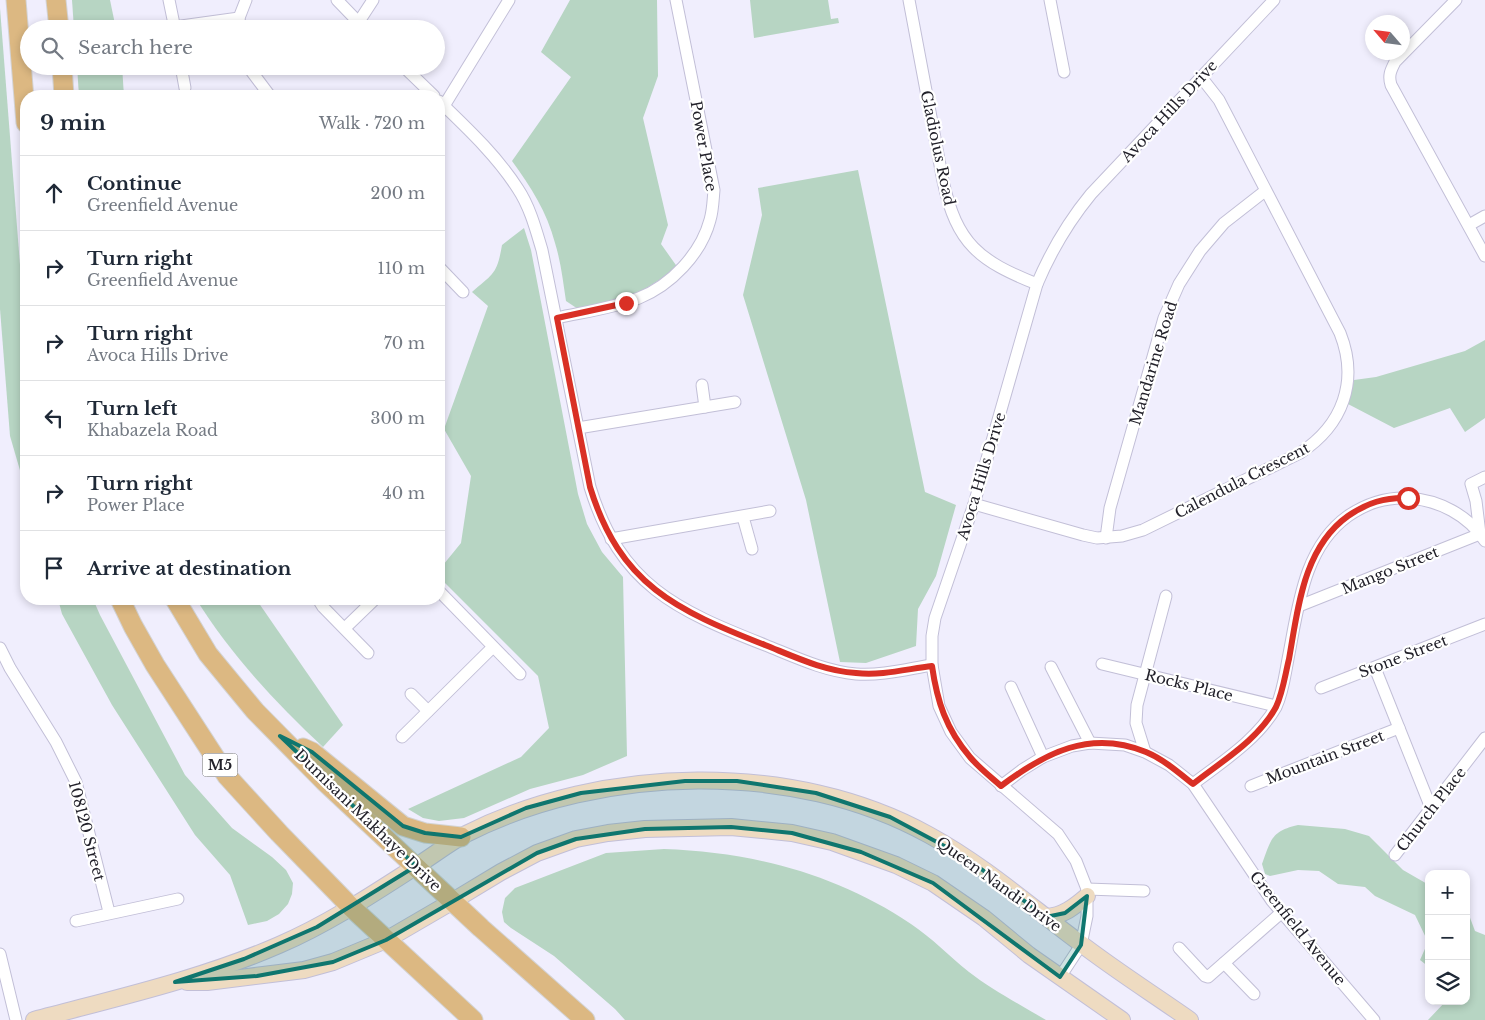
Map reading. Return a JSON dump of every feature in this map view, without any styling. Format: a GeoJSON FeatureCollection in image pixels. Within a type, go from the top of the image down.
{"type":"FeatureCollection","features":[{"type":"Feature","properties":{"kind":"main road"},"geometry":{"type":"LineString","coordinates":[[16,0],[20,49]]}},
{"type":"Feature","properties":{"kind":"main road"},"geometry":{"type":"LineString","coordinates":[[56,0],[58,20]]}},
{"type":"Feature","properties":{"kind":"main road"},"geometry":{"type":"LineString","coordinates":[[22,75],[23,90]]}},
{"type":"Feature","properties":{"kind":"main road"},"geometry":{"type":"LineString","coordinates":[[63,75],[64,90]]}},
{"type":"Feature","properties":{"kind":"main road","name":"M5"},"geometry":{"type":"LineString","coordinates":[[123,605],[155,665],[227,776],[351,907],[473,1020]]}},
{"type":"Feature","properties":{"kind":"main road","name":"Dumisani Makhaye Drive"},"geometry":{"type":"LineString","coordinates":[[179,605],[214,661],[255,711],[324,781],[481,928],[585,1020]]}},
{"type":"Feature","properties":{"kind":"main road"},"geometry":{"type":"LineString","coordinates":[[280,736],[312,752],[402,826],[425,833],[461,837]]}},
{"type":"Feature","properties":{"kind":"main road","name":"Queen Nandi Drive"},"geometry":{"type":"LineString","coordinates":[[34,1020],[174,982],[278,946],[317,927],[351,907],[461,837],[526,808],[581,793],[626,786],[685,781],[737,781],[778,785],[816,793],[864,807],[929,834],[971,861],[1081,945],[1190,1020]]}},
{"type":"Feature","properties":{"kind":"main road","name":"Queen Nandi Drive"},"geometry":{"type":"LineString","coordinates":[[174,982],[208,982],[304,970],[333,962],[386,940],[500,872],[538,853],[576,838],[608,833],[679,827],[731,827],[792,833],[832,842],[896,865],[934,884],[984,918],[1060,977],[1122,1020]]}},
{"type":"Feature","properties":{"kind":"main road"},"geometry":{"type":"LineString","coordinates":[[1046,917],[1054,917],[1065,913],[1087,892]]}},
{"type":"Feature","properties":{"kind":"street"},"geometry":{"type":"LineString","coordinates":[[169,0],[173,20]]}},
{"type":"Feature","properties":{"kind":"street"},"geometry":{"type":"LineString","coordinates":[[241,20],[246,0]]}},
{"type":"Feature","properties":{"kind":"street"},"geometry":{"type":"LineString","coordinates":[[337,0],[355,20]]}},
{"type":"Feature","properties":{"kind":"street"},"geometry":{"type":"LineString","coordinates":[[364,20],[373,0]]}},
{"type":"Feature","properties":{"kind":"street"},"geometry":{"type":"LineString","coordinates":[[445,99],[509,0]]}},
{"type":"Feature","properties":{"kind":"street","name":"Power Place"},"geometry":{"type":"LineString","coordinates":[[557,318],[626,303],[642,297],[661,286],[680,270],[694,254],[704,237],[710,220],[714,190],[676,0]]}},
{"type":"Feature","properties":{"kind":"street","name":"Gladiolus Road"},"geometry":{"type":"LineString","coordinates":[[908,0],[942,181],[954,221],[972,247],[990,261],[1008,272],[1037,284]]}},
{"type":"Feature","properties":{"kind":"street"},"geometry":{"type":"LineString","coordinates":[[1050,0],[1064,72]]}},
{"type":"Feature","properties":{"kind":"street","name":"Avoca Hills Drive"},"geometry":{"type":"LineString","coordinates":[[1060,977],[1081,945],[1087,916],[1087,892],[1076,861],[1058,834],[970,758],[951,732],[939,706],[932,666],[932,636],[936,618],[974,504],[1037,284],[1049,255],[1074,215],[1091,194],[1274,0]]}},
{"type":"Feature","properties":{"kind":"street"},"geometry":{"type":"LineString","coordinates":[[1454,1],[1395,62],[1389,74],[1389,79],[1485,256]]}},
{"type":"Feature","properties":{"kind":"street"},"geometry":{"type":"LineString","coordinates":[[183,75],[185,88]]}},
{"type":"Feature","properties":{"kind":"street"},"geometry":{"type":"LineString","coordinates":[[254,75],[266,90]]}},
{"type":"Feature","properties":{"kind":"street"},"geometry":{"type":"LineString","coordinates":[[412,75],[428,90]]}},
{"type":"Feature","properties":{"kind":"street","name":"Calendula Crescent"},"geometry":{"type":"LineString","coordinates":[[974,504],[1083,536],[1106,538],[1122,536],[1143,530],[1300,453],[1321,437],[1337,415],[1348,380],[1347,356],[1344,344],[1219,100],[1201,77]]}},
{"type":"Feature","properties":{"kind":"street"},"geometry":{"type":"LineString","coordinates":[[445,112],[502,165],[520,191],[532,218],[542,250],[595,502],[611,539],[636,573],[661,595],[684,610],[729,631],[812,664],[836,671],[857,674],[932,666]]}},
{"type":"Feature","properties":{"kind":"street","name":"Mandarine Road"},"geometry":{"type":"LineString","coordinates":[[1106,538],[1110,508],[1162,328],[1179,284],[1200,251],[1224,223],[1265,190]]}},
{"type":"Feature","properties":{"kind":"street"},"geometry":{"type":"LineString","coordinates":[[1469,225],[1485,216]]}},
{"type":"Feature","properties":{"kind":"street"},"geometry":{"type":"LineString","coordinates":[[445,274],[462,292]]}},
{"type":"Feature","properties":{"kind":"street"},"geometry":{"type":"LineString","coordinates":[[702,385],[705,407]]}},
{"type":"Feature","properties":{"kind":"street"},"geometry":{"type":"LineString","coordinates":[[578,428],[735,402]]}},
{"type":"Feature","properties":{"kind":"street"},"geometry":{"type":"LineString","coordinates":[[1483,537],[1471,484],[1485,477]]}},
{"type":"Feature","properties":{"kind":"street"},"geometry":{"type":"LineString","coordinates":[[1193,784],[1256,734],[1276,706],[1284,685],[1299,606],[1310,566],[1324,541],[1344,519],[1369,503],[1383,499],[1415,498],[1454,511],[1473,525],[1483,537]]}},
{"type":"Feature","properties":{"kind":"street"},"geometry":{"type":"LineString","coordinates":[[611,539],[770,511]]}},
{"type":"Feature","properties":{"kind":"street"},"geometry":{"type":"LineString","coordinates":[[743,517],[752,549]]}},
{"type":"Feature","properties":{"kind":"street","name":"Mango Street"},"geometry":{"type":"LineString","coordinates":[[1299,606],[1483,537]]}},
{"type":"Feature","properties":{"kind":"street"},"geometry":{"type":"LineString","coordinates":[[1145,752],[1137,730],[1136,715],[1166,596]]}},
{"type":"Feature","properties":{"kind":"street"},"geometry":{"type":"LineString","coordinates":[[445,598],[520,674]]}},
{"type":"Feature","properties":{"kind":"street"},"geometry":{"type":"LineString","coordinates":[[323,605],[368,653]]}},
{"type":"Feature","properties":{"kind":"street"},"geometry":{"type":"LineString","coordinates":[[345,628],[369,605]]}},
{"type":"Feature","properties":{"kind":"street","name":"Stone Street"},"geometry":{"type":"LineString","coordinates":[[1321,688],[1485,624]]}},
{"type":"Feature","properties":{"kind":"street"},"geometry":{"type":"LineString","coordinates":[[402,737],[494,647]]}},
{"type":"Feature","properties":{"kind":"street","name":"108120 Street"},"geometry":{"type":"LineString","coordinates":[[0,648],[10,668],[56,742],[76,782],[109,912]]}},
{"type":"Feature","properties":{"kind":"street","name":"Rocks Place"},"geometry":{"type":"LineString","coordinates":[[1102,664],[1276,706]]}},
{"type":"Feature","properties":{"kind":"street"},"geometry":{"type":"LineString","coordinates":[[1052,667],[1090,742]]}},
{"type":"Feature","properties":{"kind":"street"},"geometry":{"type":"LineString","coordinates":[[1374,668],[1431,808]]}},
{"type":"Feature","properties":{"kind":"street"},"geometry":{"type":"LineString","coordinates":[[1011,687],[1043,757]]}},
{"type":"Feature","properties":{"kind":"street"},"geometry":{"type":"LineString","coordinates":[[410,694],[428,712]]}},
{"type":"Feature","properties":{"kind":"street","name":"Mountain Street"},"geometry":{"type":"LineString","coordinates":[[1251,786],[1399,728]]}},
{"type":"Feature","properties":{"kind":"street","name":"Church Place"},"geometry":{"type":"LineString","coordinates":[[1394,855],[1485,738]]}},
{"type":"Feature","properties":{"kind":"street","name":"Greenfield Avenue"},"geometry":{"type":"LineString","coordinates":[[1001,786],[1043,757],[1072,746],[1090,742],[1125,746],[1145,752],[1169,766],[1193,784],[1272,901],[1374,1020]]}},
{"type":"Feature","properties":{"kind":"street"},"geometry":{"type":"LineString","coordinates":[[1087,892],[1144,891]]}},
{"type":"Feature","properties":{"kind":"street"},"geometry":{"type":"LineString","coordinates":[[76,921],[109,912],[178,899]]}},
{"type":"Feature","properties":{"kind":"street"},"geometry":{"type":"LineString","coordinates":[[1179,948],[1206,977],[1209,976],[1282,912]]}},
{"type":"Feature","properties":{"kind":"street"},"geometry":{"type":"LineString","coordinates":[[0,954],[16,1020]]}},
{"type":"Feature","properties":{"kind":"street"},"geometry":{"type":"LineString","coordinates":[[1224,963],[1254,994]]}},
{"type":"Feature","properties":{"kind":"highlighted area"},"geometry":{"type":"Polygon","coordinates":[[[280,736],[312,752],[403,826],[425,833],[461,837],[526,808],[581,793],[685,781],[737,781],[816,793],[890,817],[965,857],[1046,917],[1065,913],[1087,896],[1081,945],[1060,977],[933,883],[861,852],[792,833],[731,827],[645,829],[576,839],[537,853],[386,940],[333,962],[257,976],[175,982],[244,959],[317,927],[416,866],[280,736]]]}},
{"type":"Feature","properties":{"kind":"green space"},"geometry":{"type":"Polygon","coordinates":[[[72,0],[110,0],[114,20],[73,20],[72,0]]]}},
{"type":"Feature","properties":{"kind":"green space"},"geometry":{"type":"Polygon","coordinates":[[[570,0],[657,0],[658,76],[643,118],[668,225],[661,244],[678,268],[634,296],[578,309],[566,301],[559,257],[548,221],[532,190],[512,161],[571,77],[541,52],[570,0]]]}},
{"type":"Feature","properties":{"kind":"green space"},"geometry":{"type":"Polygon","coordinates":[[[750,0],[828,0],[831,19],[838,18],[839,23],[754,38],[750,0]]]}},
{"type":"Feature","properties":{"kind":"green space"},"geometry":{"type":"Polygon","coordinates":[[[0,8],[20,265],[20,470],[10,436],[0,309],[0,8]]]}},
{"type":"Feature","properties":{"kind":"green space"},"geometry":{"type":"Polygon","coordinates":[[[78,75],[123,75],[124,90],[79,90],[78,75]]]}},
{"type":"Feature","properties":{"kind":"green space"},"geometry":{"type":"Polygon","coordinates":[[[858,170],[925,492],[956,505],[936,576],[918,609],[916,646],[866,663],[840,662],[806,500],[743,295],[762,215],[758,188],[858,170]]]}},
{"type":"Feature","properties":{"kind":"green space"},"geometry":{"type":"Polygon","coordinates":[[[524,228],[531,250],[578,494],[587,524],[602,552],[623,577],[627,756],[583,775],[530,789],[464,818],[439,821],[423,818],[408,809],[521,757],[549,728],[538,676],[445,583],[445,563],[461,543],[471,476],[445,431],[445,426],[488,306],[472,292],[496,268],[502,245],[524,228]]]}},
{"type":"Feature","properties":{"kind":"green space"},"geometry":{"type":"Polygon","coordinates":[[[1485,340],[1485,418],[1465,432],[1450,408],[1394,428],[1348,404],[1354,380],[1376,377],[1465,351],[1485,340]]]}},
{"type":"Feature","properties":{"kind":"green space"},"geometry":{"type":"Polygon","coordinates":[[[60,605],[96,605],[185,775],[232,828],[272,857],[286,870],[293,883],[292,894],[288,904],[279,914],[267,921],[248,925],[230,875],[195,835],[112,705],[62,614],[60,605]]]}},
{"type":"Feature","properties":{"kind":"green space"},"geometry":{"type":"Polygon","coordinates":[[[200,605],[260,605],[343,725],[323,747],[255,677],[200,605]]]}},
{"type":"Feature","properties":{"kind":"green space"},"geometry":{"type":"Polygon","coordinates":[[[1298,825],[1345,829],[1369,836],[1403,870],[1425,883],[1425,936],[1415,915],[1375,896],[1365,887],[1338,884],[1319,871],[1298,870],[1270,876],[1265,874],[1262,864],[1270,843],[1277,834],[1289,827],[1298,825]]]}},
{"type":"Feature","properties":{"kind":"green space"},"geometry":{"type":"Polygon","coordinates":[[[664,849],[697,851],[761,861],[824,879],[854,892],[911,924],[978,978],[1046,1020],[625,1020],[554,956],[504,922],[502,912],[505,898],[515,888],[606,853],[664,849]]]}},
{"type":"Feature","properties":{"kind":"green space"},"geometry":{"type":"Polygon","coordinates":[[[1470,918],[1475,931],[1485,935],[1485,1020],[1428,1020],[1442,1005],[1470,1005],[1470,918]]]}},
{"type":"Feature","properties":{"kind":"green space"},"geometry":{"type":"Polygon","coordinates":[[[1425,949],[1425,964],[1420,960],[1425,949]]]}},
{"type":"Feature","properties":{"kind":"route"},"geometry":{"type":"LineString","coordinates":[[626,303],[557,318],[590,487],[597,510],[621,555],[636,573],[661,595],[684,610],[720,628],[812,664],[836,671],[857,674],[932,666],[939,706],[951,732],[970,758],[1001,786],[1043,757],[1072,746],[1090,742],[1125,746],[1145,752],[1169,766],[1193,784],[1256,734],[1276,706],[1284,685],[1299,606],[1310,566],[1317,551],[1332,530],[1344,519],[1369,503],[1383,499],[1408,498]]}}]}
